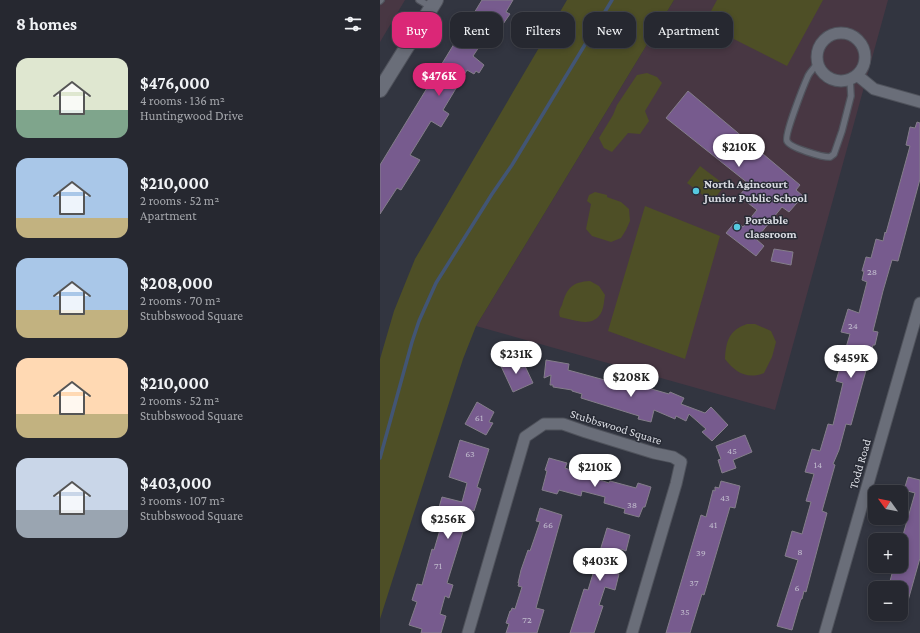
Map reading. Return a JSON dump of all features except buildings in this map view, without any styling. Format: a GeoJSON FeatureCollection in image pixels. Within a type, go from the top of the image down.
{"type":"FeatureCollection","features":[{"type":"Feature","properties":{"kind":"street"},"geometry":{"type":"LineString","coordinates":[[380,90],[434,4]]}},
{"type":"Feature","properties":{"kind":"street"},"geometry":{"type":"LineString","coordinates":[[842,32],[853,36],[863,47],[865,55],[862,69],[853,77],[844,81],[830,79],[817,64],[817,52],[822,42],[831,34],[842,32]]}},
{"type":"Feature","properties":{"kind":"street"},"geometry":{"type":"LineString","coordinates":[[853,77],[874,89],[920,102]]}},
{"type":"Feature","properties":{"kind":"street","name":"Todd Road"},"geometry":{"type":"LineString","coordinates":[[825,633],[919,308]]}},
{"type":"Feature","properties":{"kind":"street","name":"Stubbswood Square"},"geometry":{"type":"LineString","coordinates":[[468,633],[525,437],[544,424],[553,423],[563,424],[654,453],[673,457],[681,462],[676,484],[632,633]]}},
{"type":"Feature","properties":{"kind":"lane"},"geometry":{"type":"LineString","coordinates":[[419,0],[434,4]]}},
{"type":"Feature","properties":{"kind":"lane"},"geometry":{"type":"LineString","coordinates":[[817,64],[808,76],[792,118],[786,139],[792,146],[823,157],[830,157],[834,154],[842,131],[851,96],[853,77]]}},
{"type":"Feature","properties":{"kind":"shaded area"},"geometry":{"type":"Polygon","coordinates":[[[380,0],[405,0],[398,12],[392,12],[392,22],[380,42],[380,0]]]}},
{"type":"Feature","properties":{"kind":"shaded area"},"geometry":{"type":"Polygon","coordinates":[[[567,0],[674,0],[667,12],[644,12],[645,48],[476,326],[463,359],[380,619],[380,359],[394,311],[415,259],[539,48],[575,48],[575,12],[560,12],[567,0]]]}},
{"type":"Feature","properties":{"kind":"shaded area","name":"North Agincourt Junior Public School"},"geometry":{"type":"Polygon","coordinates":[[[674,0],[888,0],[775,410],[476,326],[645,48],[733,48],[733,12],[667,12],[674,0]]]}},
{"type":"Feature","properties":{"kind":"shaded area"},"geometry":{"type":"Polygon","coordinates":[[[717,0],[823,0],[787,66],[733,39],[733,12],[710,12],[717,0]]]}},
{"type":"Feature","properties":{"kind":"shaded area"},"geometry":{"type":"Polygon","coordinates":[[[647,73],[657,77],[662,83],[645,111],[649,121],[640,134],[628,133],[612,152],[604,148],[599,138],[613,115],[617,105],[637,75],[647,73]]]}},
{"type":"Feature","properties":{"kind":"shaded area"},"geometry":{"type":"Polygon","coordinates":[[[700,166],[725,185],[712,202],[687,183],[700,166]]]}},
{"type":"Feature","properties":{"kind":"shaded area"},"geometry":{"type":"Polygon","coordinates":[[[595,192],[607,195],[607,197],[621,202],[629,209],[630,221],[621,238],[611,242],[592,236],[586,229],[591,204],[587,201],[589,195],[595,192]]]}},
{"type":"Feature","properties":{"kind":"shaded area"},"geometry":{"type":"Polygon","coordinates":[[[645,206],[720,236],[685,359],[608,331],[645,206]]]}},
{"type":"Feature","properties":{"kind":"shaded area"},"geometry":{"type":"Polygon","coordinates":[[[590,281],[599,286],[605,295],[603,309],[599,317],[589,322],[584,322],[560,317],[559,314],[568,290],[579,283],[590,281]]]}},
{"type":"Feature","properties":{"kind":"shaded area"},"geometry":{"type":"Polygon","coordinates":[[[755,324],[771,331],[776,342],[772,357],[764,373],[752,376],[742,374],[737,371],[725,359],[726,347],[732,333],[741,326],[755,324]]]}},
{"type":"Feature","properties":{"kind":"waterway"},"geometry":{"type":"LineString","coordinates":[[380,458],[412,342],[419,321],[436,283],[512,165],[612,0]]}},
{"type":"Feature","properties":{"kind":"place","name":"North Agincourt Junior Public School"},"geometry":{"type":"Point","coordinates":[696,191]}},
{"type":"Feature","properties":{"kind":"place","name":"Portable classroom"},"geometry":{"type":"Point","coordinates":[737,227]}}]}
